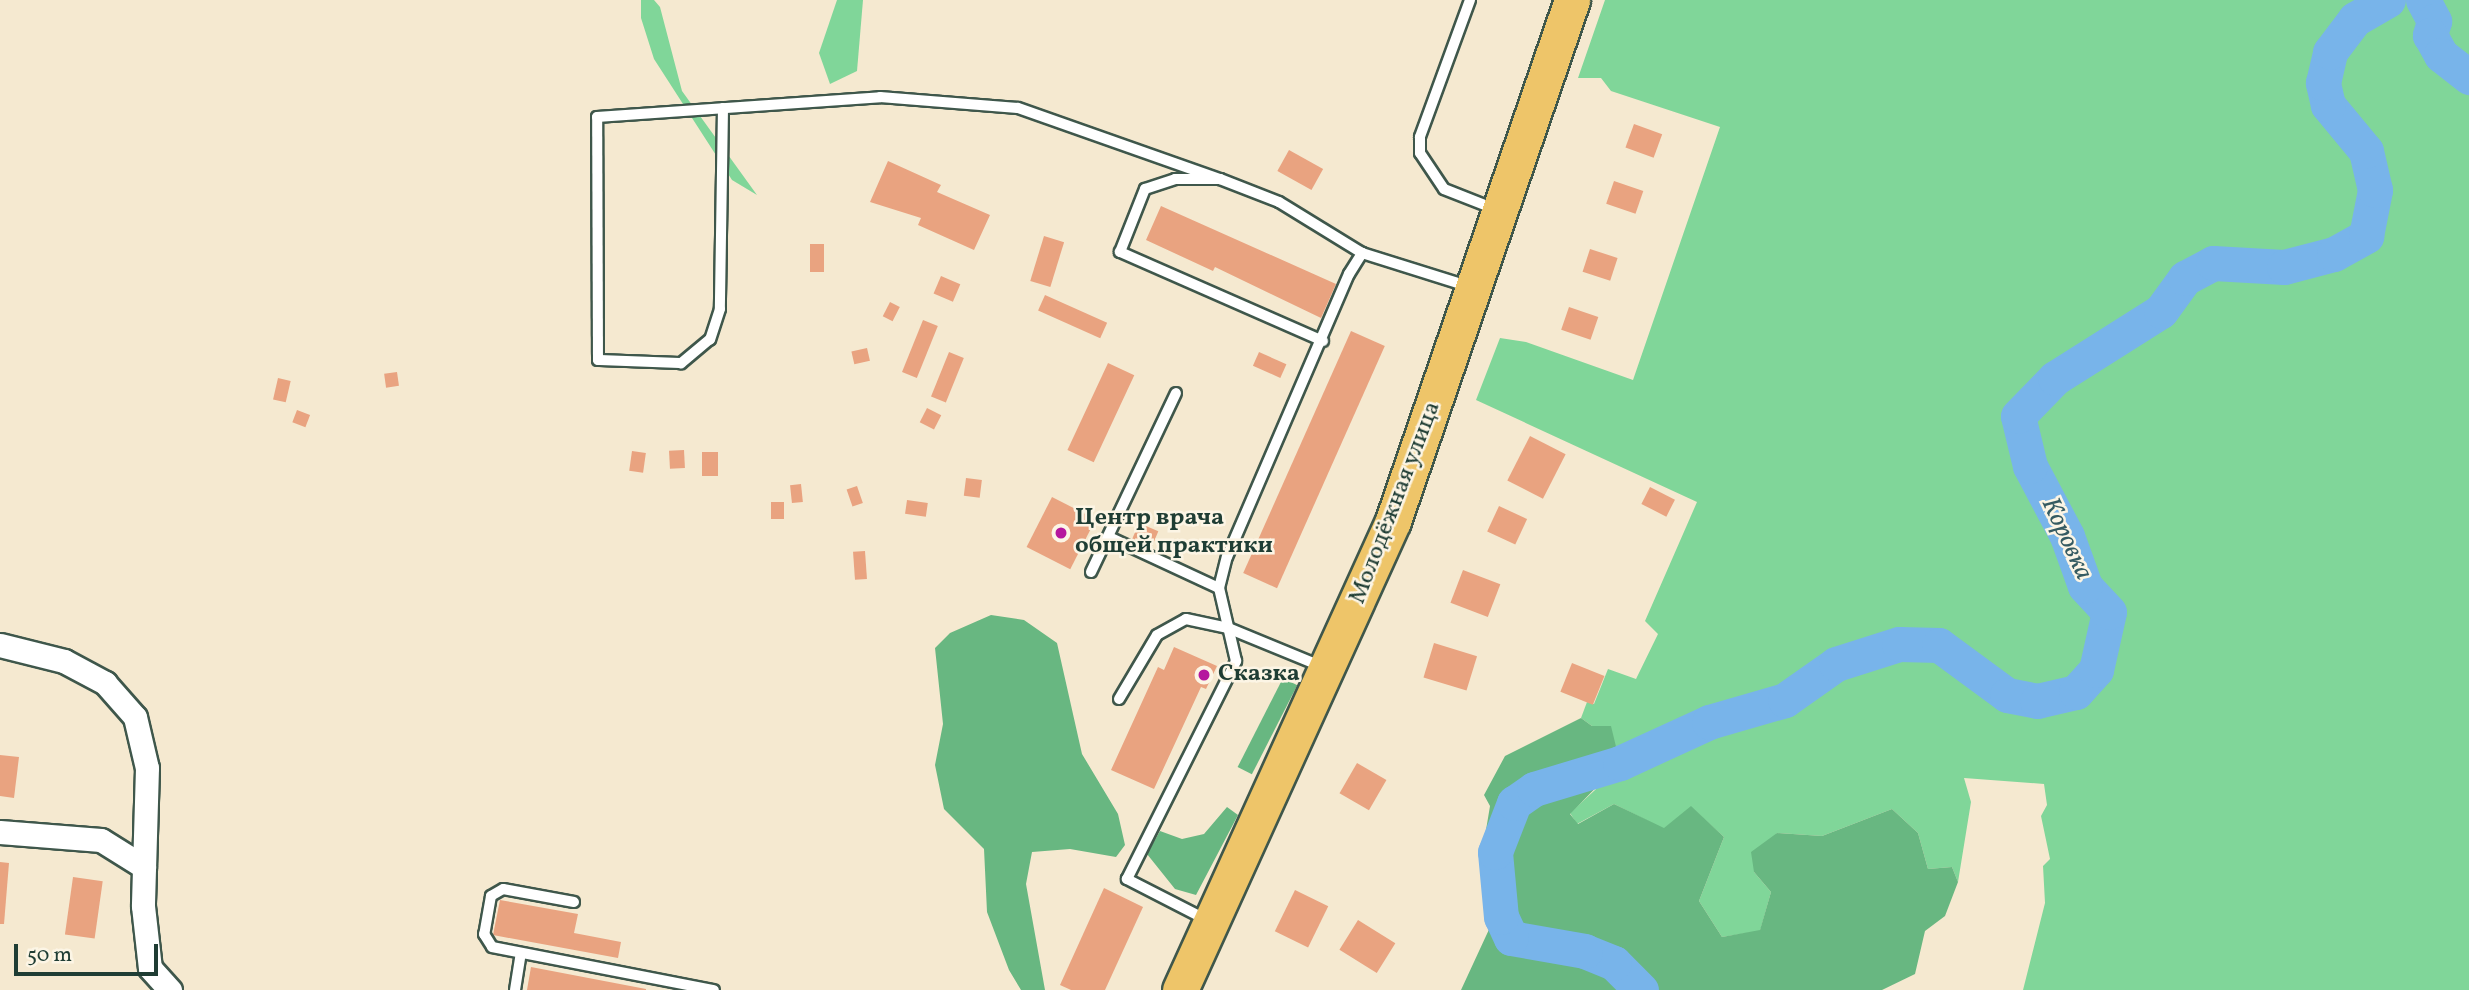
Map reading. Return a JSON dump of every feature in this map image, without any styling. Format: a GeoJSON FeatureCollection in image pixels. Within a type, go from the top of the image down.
{"type":"FeatureCollection","features":[{"type":"Feature","properties":{"kind":"main road","name":"Молодёжная улица"},"geometry":{"type":"LineString","coordinates":[[1180,990],[1328,670],[1393,521],[1475,289],[1572,0]]}},
{"type":"Feature","properties":{"kind":"street"},"geometry":{"type":"LineString","coordinates":[[0,645],[64,661],[105,683],[135,717],[147,768],[144,867],[150,968],[170,990]]}},
{"type":"Feature","properties":{"kind":"street"},"geometry":{"type":"LineString","coordinates":[[0,832],[101,840],[144,867]]}},
{"type":"Feature","properties":{"kind":"lane"},"geometry":{"type":"LineString","coordinates":[[1470,0],[1420,137],[1420,153],[1444,189],[1460,199],[1501,211]]}},
{"type":"Feature","properties":{"kind":"lane"},"geometry":{"type":"LineString","coordinates":[[723,108],[720,309],[710,339],[681,363],[598,360],[597,117],[723,108],[880,97],[1018,108],[1279,202],[1362,253],[1475,289]]}},
{"type":"Feature","properties":{"kind":"lane"},"geometry":{"type":"LineString","coordinates":[[1220,179],[1175,179],[1145,189],[1120,252],[1323,341]]}},
{"type":"Feature","properties":{"kind":"lane"},"geometry":{"type":"LineString","coordinates":[[1211,922],[1127,879],[1237,661],[1219,588],[1227,557],[1323,341],[1349,274],[1362,253]]}},
{"type":"Feature","properties":{"kind":"lane"},"geometry":{"type":"LineString","coordinates":[[1091,572],[1176,393]]}},
{"type":"Feature","properties":{"kind":"lane"},"geometry":{"type":"LineString","coordinates":[[1108,537],[1219,588]]}},
{"type":"Feature","properties":{"kind":"lane"},"geometry":{"type":"LineString","coordinates":[[1119,699],[1157,635],[1186,619],[1228,628],[1328,670]]}},
{"type":"Feature","properties":{"kind":"lane"},"geometry":{"type":"LineString","coordinates":[[574,902],[503,889],[491,896],[484,934],[492,947],[714,990]]}},
{"type":"Feature","properties":{"kind":"lane"},"geometry":{"type":"LineString","coordinates":[[515,990],[521,953]]}},
{"type":"Feature","properties":{"kind":"green space"},"geometry":{"type":"Polygon","coordinates":[[[641,0],[654,0],[660,7],[682,91],[757,195],[732,180],[654,59],[641,18],[641,0]]]}},
{"type":"Feature","properties":{"kind":"green space"},"geometry":{"type":"Polygon","coordinates":[[[837,0],[863,0],[857,71],[830,84],[819,53],[837,0]]]}},
{"type":"Feature","properties":{"kind":"green space"},"geometry":{"type":"Polygon","coordinates":[[[1605,0],[2469,0],[2469,990],[2023,990],[2045,903],[2043,866],[2050,859],[2041,816],[2047,805],[2044,784],[1964,778],[1971,802],[1958,882],[1952,867],[1928,869],[1918,833],[1892,809],[1822,836],[1777,833],[1754,872],[1771,892],[1760,931],[1722,937],[1699,901],[1724,837],[1691,807],[1664,829],[1614,804],[1577,824],[1570,813],[1607,779],[1592,726],[1581,718],[1587,702],[1594,704],[1608,669],[1636,679],[1658,634],[1645,621],[1697,502],[1476,400],[1500,338],[1526,342],[1633,380],[1720,127],[1611,91],[1601,78],[1578,78],[1605,0]]]}},
{"type":"Feature","properties":{"kind":"green space"},"geometry":{"type":"Polygon","coordinates":[[[991,615],[1024,620],[1057,643],[1082,754],[1118,814],[1125,845],[1116,857],[1070,849],[1032,852],[1026,884],[1045,990],[1021,990],[1009,970],[987,912],[984,849],[944,809],[935,765],[943,724],[935,648],[950,633],[991,615]]]}},
{"type":"Feature","properties":{"kind":"green space"},"geometry":{"type":"Polygon","coordinates":[[[1283,678],[1297,685],[1252,774],[1238,767],[1283,678]]]}},
{"type":"Feature","properties":{"kind":"green space"},"geometry":{"type":"Polygon","coordinates":[[[1581,718],[1592,726],[1611,726],[1620,763],[1570,814],[1578,824],[1614,804],[1664,828],[1691,806],[1724,837],[1699,901],[1722,937],[1760,930],[1771,892],[1754,872],[1751,852],[1777,833],[1822,836],[1892,809],[1918,833],[1928,869],[1952,867],[1958,882],[1945,916],[1925,931],[1915,974],[1882,990],[1461,990],[1498,910],[1484,888],[1483,848],[1490,806],[1484,795],[1505,756],[1581,718]]]}},
{"type":"Feature","properties":{"kind":"green space"},"geometry":{"type":"Polygon","coordinates":[[[1227,807],[1238,815],[1196,895],[1175,889],[1147,854],[1160,831],[1182,839],[1204,834],[1227,807]]]}},
{"type":"Feature","properties":{"kind":"building"},"geometry":{"type":"Polygon","coordinates":[[[1634,124],[1662,134],[1654,158],[1625,147],[1634,124]]]}},
{"type":"Feature","properties":{"kind":"building"},"geometry":{"type":"Polygon","coordinates":[[[1289,150],[1323,169],[1311,190],[1277,171],[1289,150]]]}},
{"type":"Feature","properties":{"kind":"building"},"geometry":{"type":"Polygon","coordinates":[[[888,161],[941,185],[937,192],[990,215],[974,250],[918,225],[921,218],[870,202],[888,161]]]}},
{"type":"Feature","properties":{"kind":"building"},"geometry":{"type":"Polygon","coordinates":[[[1614,181],[1643,191],[1635,214],[1606,204],[1614,181]]]}},
{"type":"Feature","properties":{"kind":"building"},"geometry":{"type":"Polygon","coordinates":[[[1161,206],[1336,284],[1321,318],[1215,267],[1213,271],[1146,240],[1161,206]]]}},
{"type":"Feature","properties":{"kind":"building"},"geometry":{"type":"Polygon","coordinates":[[[1044,236],[1064,242],[1050,287],[1030,281],[1044,236]]]}},
{"type":"Feature","properties":{"kind":"building"},"geometry":{"type":"Polygon","coordinates":[[[810,244],[824,244],[824,272],[810,272],[810,244]]]}},
{"type":"Feature","properties":{"kind":"building"},"geometry":{"type":"Polygon","coordinates":[[[1590,249],[1618,258],[1610,281],[1583,272],[1590,249]]]}},
{"type":"Feature","properties":{"kind":"building"},"geometry":{"type":"Polygon","coordinates":[[[941,276],[960,284],[953,302],[934,293],[941,276]]]}},
{"type":"Feature","properties":{"kind":"building"},"geometry":{"type":"Polygon","coordinates":[[[1045,295],[1107,323],[1100,338],[1038,311],[1045,295]]]}},
{"type":"Feature","properties":{"kind":"building"},"geometry":{"type":"Polygon","coordinates":[[[890,302],[900,307],[893,321],[883,316],[890,302]]]}},
{"type":"Feature","properties":{"kind":"building"},"geometry":{"type":"Polygon","coordinates":[[[1569,307],[1598,317],[1590,340],[1561,330],[1569,307]]]}},
{"type":"Feature","properties":{"kind":"building"},"geometry":{"type":"Polygon","coordinates":[[[923,320],[938,326],[917,378],[902,372],[923,320]]]}},
{"type":"Feature","properties":{"kind":"building"},"geometry":{"type":"Polygon","coordinates":[[[1351,331],[1385,346],[1277,588],[1243,573],[1351,331]]]}},
{"type":"Feature","properties":{"kind":"building"},"geometry":{"type":"Polygon","coordinates":[[[867,348],[870,361],[854,364],[851,352],[867,348]]]}},
{"type":"Feature","properties":{"kind":"building"},"geometry":{"type":"Polygon","coordinates":[[[949,352],[964,358],[946,402],[931,397],[949,352]]]}},
{"type":"Feature","properties":{"kind":"building"},"geometry":{"type":"Polygon","coordinates":[[[1259,352],[1286,364],[1280,378],[1253,366],[1259,352]]]}},
{"type":"Feature","properties":{"kind":"building"},"geometry":{"type":"Polygon","coordinates":[[[1108,363],[1134,375],[1094,462],[1067,450],[1108,363]]]}},
{"type":"Feature","properties":{"kind":"building"},"geometry":{"type":"Polygon","coordinates":[[[397,372],[399,386],[386,388],[384,374],[397,372]]]}},
{"type":"Feature","properties":{"kind":"building"},"geometry":{"type":"Polygon","coordinates":[[[278,378],[291,381],[286,402],[273,399],[278,378]]]}},
{"type":"Feature","properties":{"kind":"building"},"geometry":{"type":"Polygon","coordinates":[[[927,408],[941,415],[934,430],[920,422],[927,408]]]}},
{"type":"Feature","properties":{"kind":"building"},"geometry":{"type":"Polygon","coordinates":[[[297,410],[310,415],[305,427],[292,422],[297,410]]]}},
{"type":"Feature","properties":{"kind":"building"},"geometry":{"type":"Polygon","coordinates":[[[1530,436],[1566,454],[1543,499],[1507,481],[1530,436]]]}},
{"type":"Feature","properties":{"kind":"building"},"geometry":{"type":"Polygon","coordinates":[[[684,450],[685,468],[670,469],[669,451],[684,450]]]}},
{"type":"Feature","properties":{"kind":"building"},"geometry":{"type":"Polygon","coordinates":[[[632,451],[646,453],[643,473],[629,471],[632,451]]]}},
{"type":"Feature","properties":{"kind":"building"},"geometry":{"type":"Polygon","coordinates":[[[702,452],[718,452],[718,476],[702,476],[702,452]]]}},
{"type":"Feature","properties":{"kind":"building"},"geometry":{"type":"Polygon","coordinates":[[[966,478],[982,480],[980,498],[964,496],[966,478]]]}},
{"type":"Feature","properties":{"kind":"building"},"geometry":{"type":"Polygon","coordinates":[[[801,484],[803,502],[792,503],[790,485],[801,484]]]}},
{"type":"Feature","properties":{"kind":"building"},"geometry":{"type":"Polygon","coordinates":[[[857,486],[863,503],[852,507],[847,490],[857,486]]]}},
{"type":"Feature","properties":{"kind":"building"},"geometry":{"type":"Polygon","coordinates":[[[1650,487],[1675,500],[1666,517],[1641,504],[1650,487]]]}},
{"type":"Feature","properties":{"kind":"building","name":"Центр врача общей практики"},"geometry":{"type":"Polygon","coordinates":[[[1052,497],[1096,519],[1070,569],[1027,547],[1052,497]]]}},
{"type":"Feature","properties":{"kind":"building"},"geometry":{"type":"Polygon","coordinates":[[[907,500],[928,503],[926,517],[905,514],[907,500]]]}},
{"type":"Feature","properties":{"kind":"building"},"geometry":{"type":"Polygon","coordinates":[[[771,502],[784,502],[784,519],[771,519],[771,502]]]}},
{"type":"Feature","properties":{"kind":"building"},"geometry":{"type":"Polygon","coordinates":[[[1499,506],[1527,519],[1515,544],[1487,531],[1499,506]]]}},
{"type":"Feature","properties":{"kind":"building"},"geometry":{"type":"Polygon","coordinates":[[[1139,523],[1158,531],[1151,548],[1132,540],[1139,523]]]}},
{"type":"Feature","properties":{"kind":"building"},"geometry":{"type":"Polygon","coordinates":[[[865,551],[867,579],[855,580],[853,552],[865,551]]]}},
{"type":"Feature","properties":{"kind":"building"},"geometry":{"type":"Polygon","coordinates":[[[1463,570],[1500,584],[1488,617],[1450,603],[1463,570]]]}},
{"type":"Feature","properties":{"kind":"building"},"geometry":{"type":"Polygon","coordinates":[[[1434,643],[1477,656],[1467,691],[1423,677],[1434,643]]]}},
{"type":"Feature","properties":{"kind":"building"},"geometry":{"type":"Polygon","coordinates":[[[1174,647],[1217,666],[1206,689],[1201,687],[1154,789],[1111,770],[1158,667],[1164,670],[1174,647]]]}},
{"type":"Feature","properties":{"kind":"building"},"geometry":{"type":"Polygon","coordinates":[[[1572,663],[1604,676],[1593,705],[1560,692],[1572,663]]]}},
{"type":"Feature","properties":{"kind":"building"},"geometry":{"type":"Polygon","coordinates":[[[0,755],[19,757],[14,798],[0,796],[0,755]]]}},
{"type":"Feature","properties":{"kind":"building"},"geometry":{"type":"Polygon","coordinates":[[[1357,763],[1386,780],[1369,810],[1340,793],[1357,763]]]}},
{"type":"Feature","properties":{"kind":"building"},"geometry":{"type":"Polygon","coordinates":[[[0,862],[9,863],[4,924],[0,924],[0,862]]]}},
{"type":"Feature","properties":{"kind":"building"},"geometry":{"type":"Polygon","coordinates":[[[73,877],[103,881],[95,939],[65,934],[73,877]]]}},
{"type":"Feature","properties":{"kind":"building"},"geometry":{"type":"Polygon","coordinates":[[[1104,888],[1143,907],[1105,990],[1071,990],[1060,985],[1104,888]]]}},
{"type":"Feature","properties":{"kind":"building"},"geometry":{"type":"Polygon","coordinates":[[[1295,890],[1328,906],[1308,948],[1275,931],[1295,890]]]}},
{"type":"Feature","properties":{"kind":"building"},"geometry":{"type":"Polygon","coordinates":[[[500,900],[578,914],[574,933],[621,942],[618,958],[493,935],[500,900]]]}},
{"type":"Feature","properties":{"kind":"building"},"geometry":{"type":"Polygon","coordinates":[[[1358,920],[1395,943],[1377,973],[1339,950],[1358,920]]]}},
{"type":"Feature","properties":{"kind":"building"},"geometry":{"type":"Polygon","coordinates":[[[531,967],[646,989],[646,990],[527,990],[531,967]]]}},
{"type":"Feature","properties":{"kind":"waterway","name":"Коровка"},"geometry":{"type":"LineString","coordinates":[[1641,990],[1614,963],[1585,951],[1511,938],[1501,917],[1495,852],[1514,803],[1534,789],[1620,763],[1709,722],[1785,700],[1836,664],[1899,644],[1939,645],[2007,695],[2037,701],[2076,692],[2096,670],[2109,612],[2085,586],[2067,536],[2030,466],[2018,416],[2055,378],[2161,311],[2185,278],[2213,263],[2284,267],[2334,254],[2366,236],[2375,190],[2366,151],[2328,105],[2323,83],[2330,52],[2355,19],[2388,0]]}},
{"type":"Feature","properties":{"kind":"waterway","name":"Коровка"},"geometry":{"type":"LineString","coordinates":[[2423,0],[2434,21],[2430,35],[2441,55],[2469,77]]}},
{"type":"Feature","properties":{"kind":"place","name":"Центр врача общей практики"},"geometry":{"type":"Point","coordinates":[1061,533]}},
{"type":"Feature","properties":{"kind":"place","name":"Сказка"},"geometry":{"type":"Point","coordinates":[1204,675]}}]}
